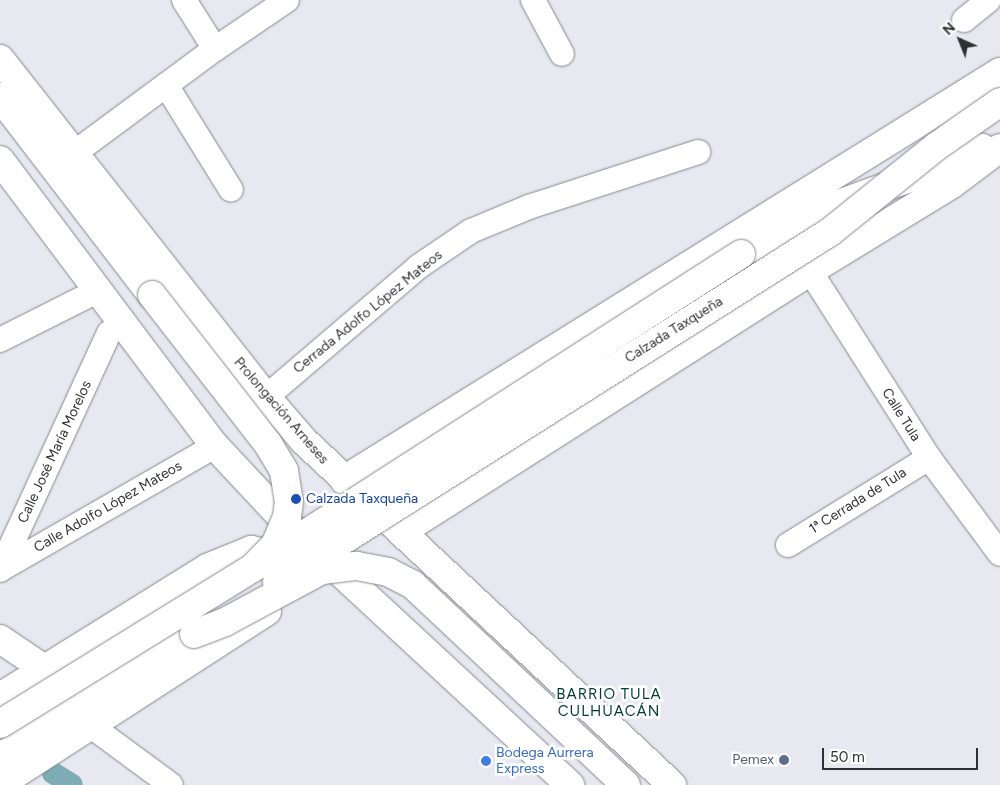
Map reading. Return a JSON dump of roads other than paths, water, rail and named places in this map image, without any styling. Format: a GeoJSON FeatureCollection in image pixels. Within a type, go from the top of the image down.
{"type":"FeatureCollection","features":[{"type":"Feature","properties":{"kind":"main road","name":"Prolongación Arneses"},"geometry":{"type":"LineString","coordinates":[[0,58],[73,154],[266,397],[304,441],[672,785]]}},
{"type":"Feature","properties":{"kind":"main road"},"geometry":{"type":"LineString","coordinates":[[344,480],[1000,72]]}},
{"type":"Feature","properties":{"kind":"main road"},"geometry":{"type":"LineString","coordinates":[[0,97],[268,444],[284,471],[288,501],[286,517],[275,545],[254,567]]}},
{"type":"Feature","properties":{"kind":"main road","name":"Calzada Taxqueña"},"geometry":{"type":"LineString","coordinates":[[6,777],[194,634],[830,232],[937,146],[1000,102]]}},
{"type":"Feature","properties":{"kind":"main road","name":"Calzada Taxqueña"},"geometry":{"type":"LineString","coordinates":[[0,724],[254,567],[741,254],[817,212],[945,165],[1000,140]]}},
{"type":"Feature","properties":{"kind":"main road","name":"Calzada Taxqueña"},"geometry":{"type":"LineString","coordinates":[[401,532],[810,271],[952,184],[1000,148]]}},
{"type":"Feature","properties":{"kind":"main road"},"geometry":{"type":"LineString","coordinates":[[0,160],[215,446],[287,523],[570,785]]}},
{"type":"Feature","properties":{"kind":"main road"},"geometry":{"type":"LineString","coordinates":[[430,425],[420,443],[420,453],[426,472],[432,480],[449,488],[459,489],[477,483]]}},
{"type":"Feature","properties":{"kind":"main road"},"geometry":{"type":"LineString","coordinates":[[0,696],[46,670],[207,568],[251,550],[276,556],[291,550],[294,544],[294,536],[287,523]]}},
{"type":"Feature","properties":{"kind":"main road"},"geometry":{"type":"LineString","coordinates":[[194,634],[225,622],[322,570],[357,566],[388,572],[413,585],[626,785]]}},
{"type":"Feature","properties":{"kind":"main road"},"geometry":{"type":"LineString","coordinates":[[207,568],[233,578],[243,589],[247,613],[240,630]]}},
{"type":"Feature","properties":{"kind":"main road","name":"Calzada Taxqueña"},"geometry":{"type":"LineString","coordinates":[[6,777],[91,726],[240,630],[339,570]]}},
{"type":"Feature","properties":{"kind":"main road"},"geometry":{"type":"LineString","coordinates":[[0,638],[46,670]]}},
{"type":"Feature","properties":{"kind":"street"},"geometry":{"type":"LineString","coordinates":[[184,0],[214,49]]}},
{"type":"Feature","properties":{"kind":"street"},"geometry":{"type":"LineString","coordinates":[[73,154],[214,49],[287,0]]}},
{"type":"Feature","properties":{"kind":"street"},"geometry":{"type":"LineString","coordinates":[[533,0],[562,54]]}},
{"type":"Feature","properties":{"kind":"street"},"geometry":{"type":"LineString","coordinates":[[964,20],[990,0]]}},
{"type":"Feature","properties":{"kind":"street"},"geometry":{"type":"LineString","coordinates":[[166,85],[232,190]]}},
{"type":"Feature","properties":{"kind":"street","name":"Cerrada Adolfo López Mateos"},"geometry":{"type":"LineString","coordinates":[[266,397],[418,267],[471,231],[529,207],[698,152]]}},
{"type":"Feature","properties":{"kind":"street","name":"Calle Tula"},"geometry":{"type":"LineString","coordinates":[[810,271],[929,458],[1000,554]]}},
{"type":"Feature","properties":{"kind":"street"},"geometry":{"type":"LineString","coordinates":[[0,340],[97,291]]}},
{"type":"Feature","properties":{"kind":"street","name":"Calle José María Morelos"},"geometry":{"type":"LineString","coordinates":[[1,569],[109,334]]}},
{"type":"Feature","properties":{"kind":"street","name":"Calle Adolfo López Mateos"},"geometry":{"type":"LineString","coordinates":[[1,569],[215,446]]}},
{"type":"Feature","properties":{"kind":"street","name":"1ª Cerrada de Tula"},"geometry":{"type":"LineString","coordinates":[[788,545],[929,458]]}},
{"type":"Feature","properties":{"kind":"street"},"geometry":{"type":"LineString","coordinates":[[91,726],[171,785]]}},
{"type":"Feature","properties":{"kind":"waterway"},"geometry":{"type":"LineString","coordinates":[[53,773],[72,785]]}},
{"type":"Feature","properties":{"kind":"place","name":"Calzada Taxqueña"},"geometry":{"type":"Point","coordinates":[296,499]}},
{"type":"Feature","properties":{"kind":"place","name":"Pemex"},"geometry":{"type":"Point","coordinates":[784,760]}},
{"type":"Feature","properties":{"kind":"place","name":"Bodega Aurrera Express"},"geometry":{"type":"Point","coordinates":[486,761]}},
{"type":"Feature","properties":{"kind":"district","name":"BARRIO TULA CULHUACÁN"},"geometry":{"type":"Point","coordinates":[609,702]}}]}
